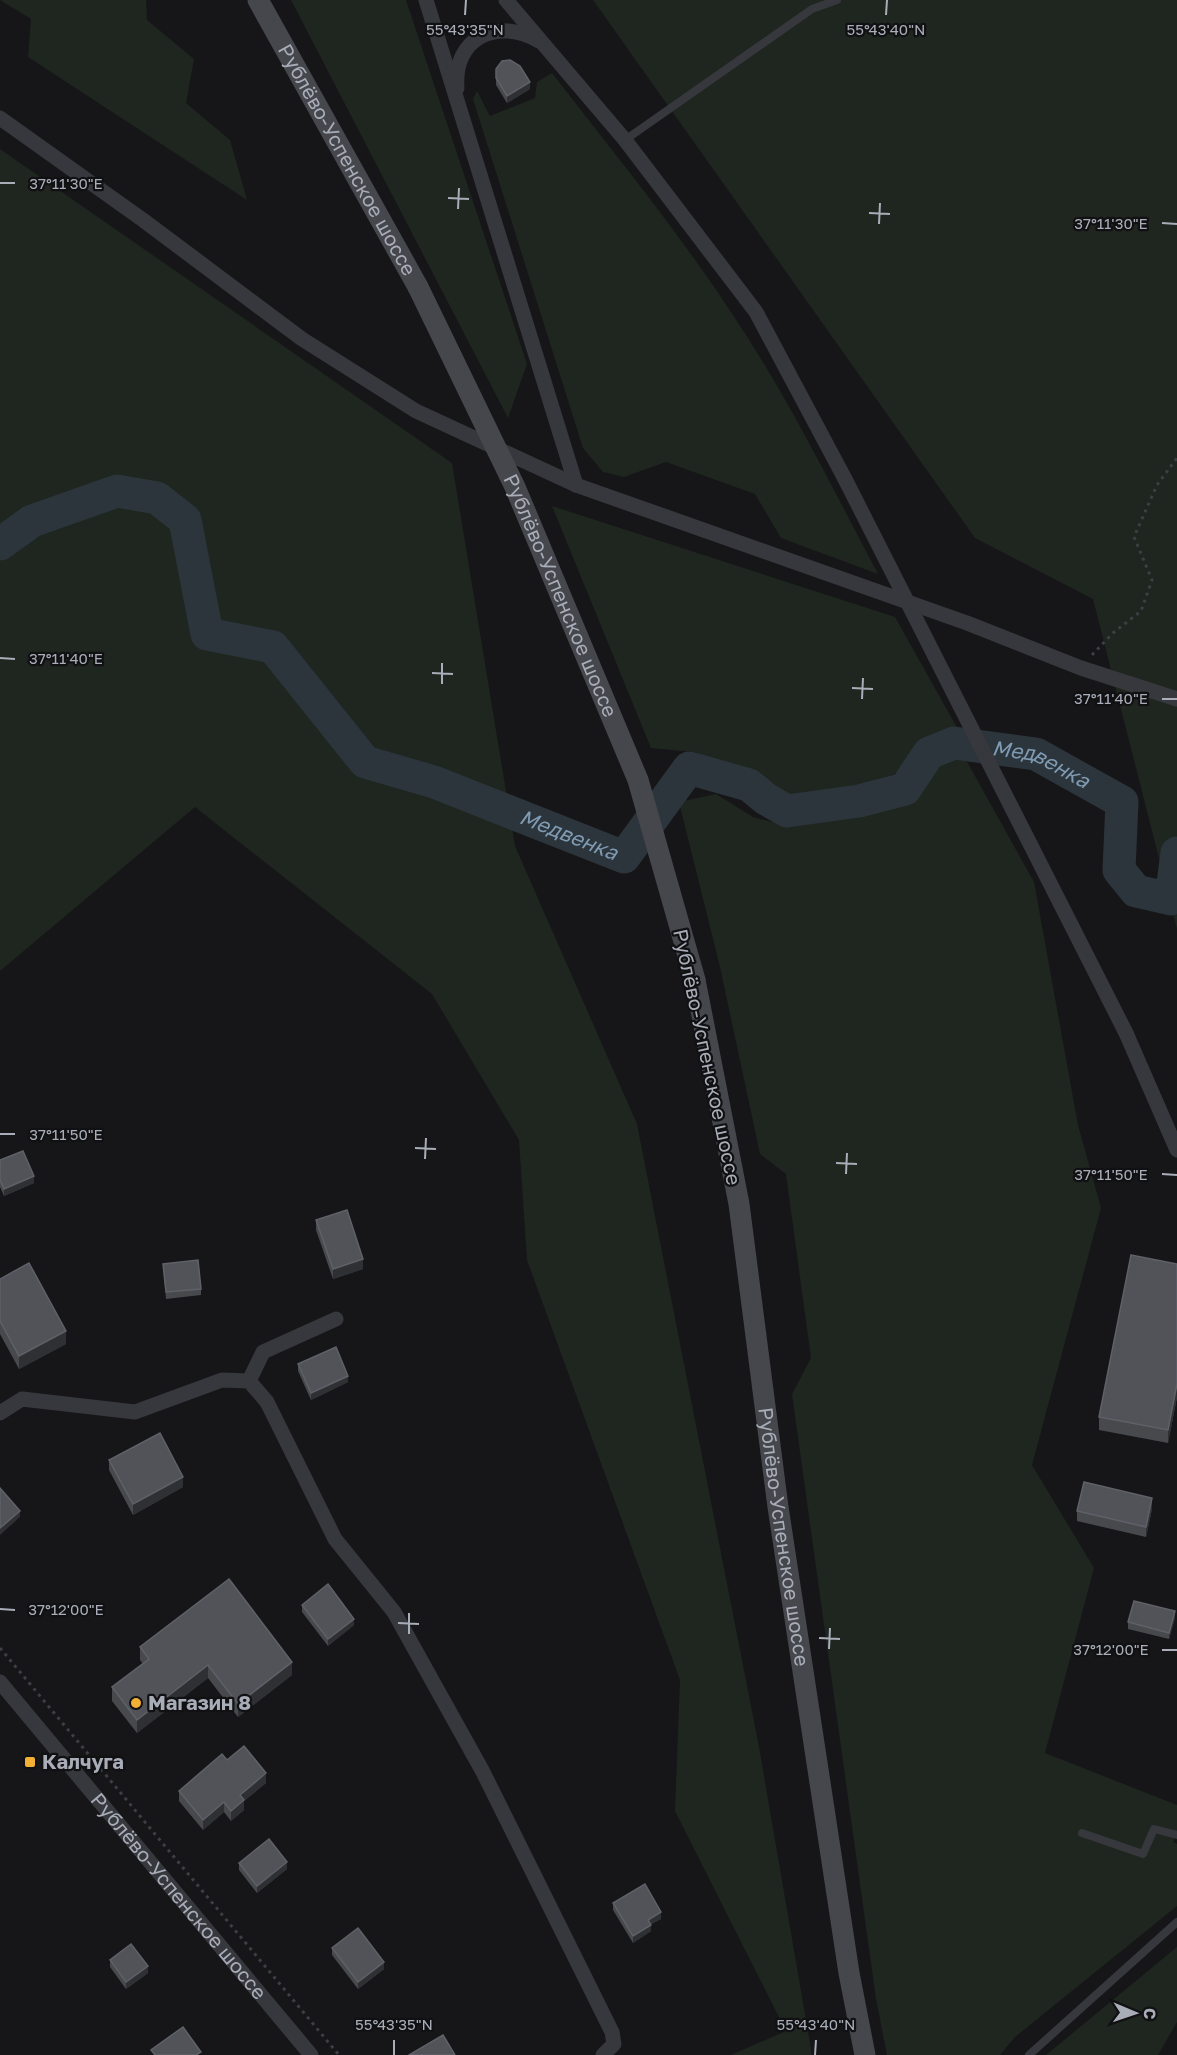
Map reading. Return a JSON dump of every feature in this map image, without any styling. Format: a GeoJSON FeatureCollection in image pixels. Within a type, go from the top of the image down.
{"type":"FeatureCollection","features":[{"type":"Feature","properties":{"kind":"main road","name":"Рублёво-Успенское шоссе"},"geometry":{"type":"LineString","coordinates":[[258,0],[418,287],[515,487],[638,780],[695,980],[739,1204],[778,1507],[849,1973],[864,2055]]}},
{"type":"Feature","properties":{"kind":"street"},"geometry":{"type":"LineString","coordinates":[[426,0],[576,485]]}},
{"type":"Feature","properties":{"kind":"street"},"geometry":{"type":"LineString","coordinates":[[506,0],[547,45],[626,140],[756,312],[845,479],[1126,1033],[1177,1150]]}},
{"type":"Feature","properties":{"kind":"street"},"geometry":{"type":"LineString","coordinates":[[458,105],[456,79],[460,62],[467,47],[478,37],[508,29],[527,34],[547,45]]}},
{"type":"Feature","properties":{"kind":"street"},"geometry":{"type":"LineString","coordinates":[[0,118],[143,220],[302,339],[416,411],[576,485],[967,623],[1081,668],[1177,699]]}},
{"type":"Feature","properties":{"kind":"street"},"geometry":{"type":"LineString","coordinates":[[249,1381],[263,1352],[336,1319]]}},
{"type":"Feature","properties":{"kind":"street"},"geometry":{"type":"LineString","coordinates":[[0,1413],[22,1398],[135,1412],[222,1380],[249,1381],[267,1402],[335,1539],[394,1612],[483,1772],[612,2032],[614,2044],[603,2055]]}},
{"type":"Feature","properties":{"kind":"street","name":"Рублёво-Успенское шоссе"},"geometry":{"type":"LineString","coordinates":[[0,1682],[311,2055]]}},
{"type":"Feature","properties":{"kind":"lane"},"geometry":{"type":"LineString","coordinates":[[626,140],[812,9],[837,0]]}},
{"type":"Feature","properties":{"kind":"lane"},"geometry":{"type":"LineString","coordinates":[[1082,1833],[1143,1854],[1154,1829],[1177,1835]]}},
{"type":"Feature","properties":{"kind":"lane"},"geometry":{"type":"LineString","coordinates":[[1029,2055],[1177,1922]]}},
{"type":"Feature","properties":{"kind":"path"},"geometry":{"type":"LineString","coordinates":[[1081,668],[1113,633],[1141,611],[1152,580],[1134,537],[1157,485],[1177,458]]}},
{"type":"Feature","properties":{"kind":"path"},"geometry":{"type":"LineString","coordinates":[[0,1648],[339,2055]]}},
{"type":"Feature","properties":{"kind":"shaded area"},"geometry":{"type":"Polygon","coordinates":[[[0,0],[146,0],[147,20],[194,59],[186,103],[230,140],[247,200],[28,57],[31,19],[0,0]]]}},
{"type":"Feature","properties":{"kind":"shaded area"},"geometry":{"type":"Polygon","coordinates":[[[291,0],[406,0],[527,364],[508,418],[291,0]]]}},
{"type":"Feature","properties":{"kind":"shaded area"},"geometry":{"type":"Polygon","coordinates":[[[593,0],[1177,0],[1177,929],[1093,599],[975,538],[593,0]]]}},
{"type":"Feature","properties":{"kind":"shaded area"},"geometry":{"type":"Polygon","coordinates":[[[552,73],[675,232],[722,298],[797,421],[878,574],[781,538],[755,494],[666,462],[624,477],[603,472],[583,448],[473,99],[477,91],[490,116],[535,98],[537,82],[552,73]]]}},
{"type":"Feature","properties":{"kind":"shaded area"},"geometry":{"type":"Polygon","coordinates":[[[0,149],[452,463],[515,846],[637,1124],[759,1747],[812,2055],[731,2055],[786,2031],[675,1811],[680,1680],[527,1260],[519,1140],[432,994],[195,807],[0,971],[0,149]]]}},
{"type":"Feature","properties":{"kind":"shaded area"},"geometry":{"type":"Polygon","coordinates":[[[552,506],[895,617],[959,731],[927,743],[893,775],[799,801],[695,752],[651,748],[552,506]]]}},
{"type":"Feature","properties":{"kind":"shaded area"},"geometry":{"type":"Polygon","coordinates":[[[965,758],[1034,882],[1078,1125],[1101,1208],[1032,1465],[1094,1568],[1045,1753],[1177,1805],[1177,1834],[1173,1842],[1177,1844],[1177,1906],[1015,2037],[1000,2055],[887,2055],[876,1999],[792,1394],[811,1358],[786,1174],[760,1154],[720,967],[679,802],[716,794],[753,817],[791,827],[911,800],[940,762],[965,758]]]}},
{"type":"Feature","properties":{"kind":"shaded area"},"geometry":{"type":"Polygon","coordinates":[[[1177,1947],[1177,2022],[1158,2055],[1046,2055],[1177,1947]]]}},
{"type":"Feature","properties":{"kind":"building"},"geometry":{"type":"Polygon","coordinates":[[[510,60],[520,66],[530,82],[507,96],[496,78],[496,69],[502,61],[510,60]]]}},
{"type":"Feature","properties":{"kind":"building"},"geometry":{"type":"Polygon","coordinates":[[[23,1151],[34,1176],[4,1189],[0,1180],[0,1160],[23,1151]]]}},
{"type":"Feature","properties":{"kind":"building"},"geometry":{"type":"Polygon","coordinates":[[[347,1210],[363,1259],[333,1269],[316,1220],[347,1210]]]}},
{"type":"Feature","properties":{"kind":"building"},"geometry":{"type":"Polygon","coordinates":[[[1131,1255],[1177,1264],[1177,1384],[1168,1430],[1099,1417],[1131,1255]]]}},
{"type":"Feature","properties":{"kind":"building"},"geometry":{"type":"Polygon","coordinates":[[[198,1260],[201,1289],[166,1292],[163,1264],[198,1260]]]}},
{"type":"Feature","properties":{"kind":"building"},"geometry":{"type":"Polygon","coordinates":[[[29,1263],[66,1331],[19,1356],[0,1321],[0,1279],[29,1263]]]}},
{"type":"Feature","properties":{"kind":"building"},"geometry":{"type":"Polygon","coordinates":[[[336,1347],[348,1376],[311,1393],[298,1364],[336,1347]]]}},
{"type":"Feature","properties":{"kind":"building"},"geometry":{"type":"Polygon","coordinates":[[[160,1433],[183,1477],[133,1504],[109,1460],[160,1433]]]}},
{"type":"Feature","properties":{"kind":"building"},"geometry":{"type":"Polygon","coordinates":[[[1084,1482],[1152,1498],[1146,1527],[1077,1511],[1084,1482]]]}},
{"type":"Feature","properties":{"kind":"building"},"geometry":{"type":"Polygon","coordinates":[[[0,1488],[20,1511],[0,1528],[0,1488]]]}},
{"type":"Feature","properties":{"kind":"building"},"geometry":{"type":"Polygon","coordinates":[[[229,1579],[292,1662],[238,1704],[208,1665],[137,1720],[112,1687],[149,1659],[140,1647],[229,1579]]]}},
{"type":"Feature","properties":{"kind":"building"},"geometry":{"type":"Polygon","coordinates":[[[328,1584],[354,1619],[328,1639],[302,1605],[328,1584]]]}},
{"type":"Feature","properties":{"kind":"building"},"geometry":{"type":"Polygon","coordinates":[[[1134,1601],[1175,1611],[1169,1633],[1128,1622],[1134,1601]]]}},
{"type":"Feature","properties":{"kind":"building"},"geometry":{"type":"Polygon","coordinates":[[[244,1746],[266,1773],[240,1795],[244,1800],[231,1811],[224,1802],[203,1820],[179,1791],[222,1754],[227,1760],[244,1746]]]}},
{"type":"Feature","properties":{"kind":"building"},"geometry":{"type":"Polygon","coordinates":[[[269,1839],[287,1862],[257,1886],[239,1863],[269,1839]]]}},
{"type":"Feature","properties":{"kind":"building"},"geometry":{"type":"Polygon","coordinates":[[[645,1884],[661,1912],[648,1920],[651,1925],[633,1936],[613,1903],[645,1884]]]}},
{"type":"Feature","properties":{"kind":"building"},"geometry":{"type":"Polygon","coordinates":[[[358,1928],[384,1962],[358,1982],[332,1948],[358,1928]]]}},
{"type":"Feature","properties":{"kind":"building"},"geometry":{"type":"Polygon","coordinates":[[[131,1944],[148,1966],[126,1982],[110,1960],[131,1944]]]}},
{"type":"Feature","properties":{"kind":"building"},"geometry":{"type":"Polygon","coordinates":[[[183,2027],[201,2052],[196,2055],[155,2055],[151,2050],[183,2027]]]}},
{"type":"Feature","properties":{"kind":"building"},"geometry":{"type":"Polygon","coordinates":[[[443,2035],[455,2055],[409,2055],[443,2035]]]}},
{"type":"Feature","properties":{"kind":"waterway","name":"Медвенка"},"geometry":{"type":"LineString","coordinates":[[0,544],[32,521],[117,491],[157,498],[185,520],[207,634],[273,647],[365,762],[434,782],[624,857],[689,768],[749,785],[766,799],[787,811],[859,801],[905,789],[929,753],[954,743],[1036,754],[1122,802],[1119,870],[1136,891],[1171,899],[1177,853]]}},
{"type":"Feature","properties":{"kind":"place","name":"Магазин 8"},"geometry":{"type":"Point","coordinates":[136,1703]}},
{"type":"Feature","properties":{"kind":"place","name":"Калчуга"},"geometry":{"type":"Point","coordinates":[30,1762]}}]}
